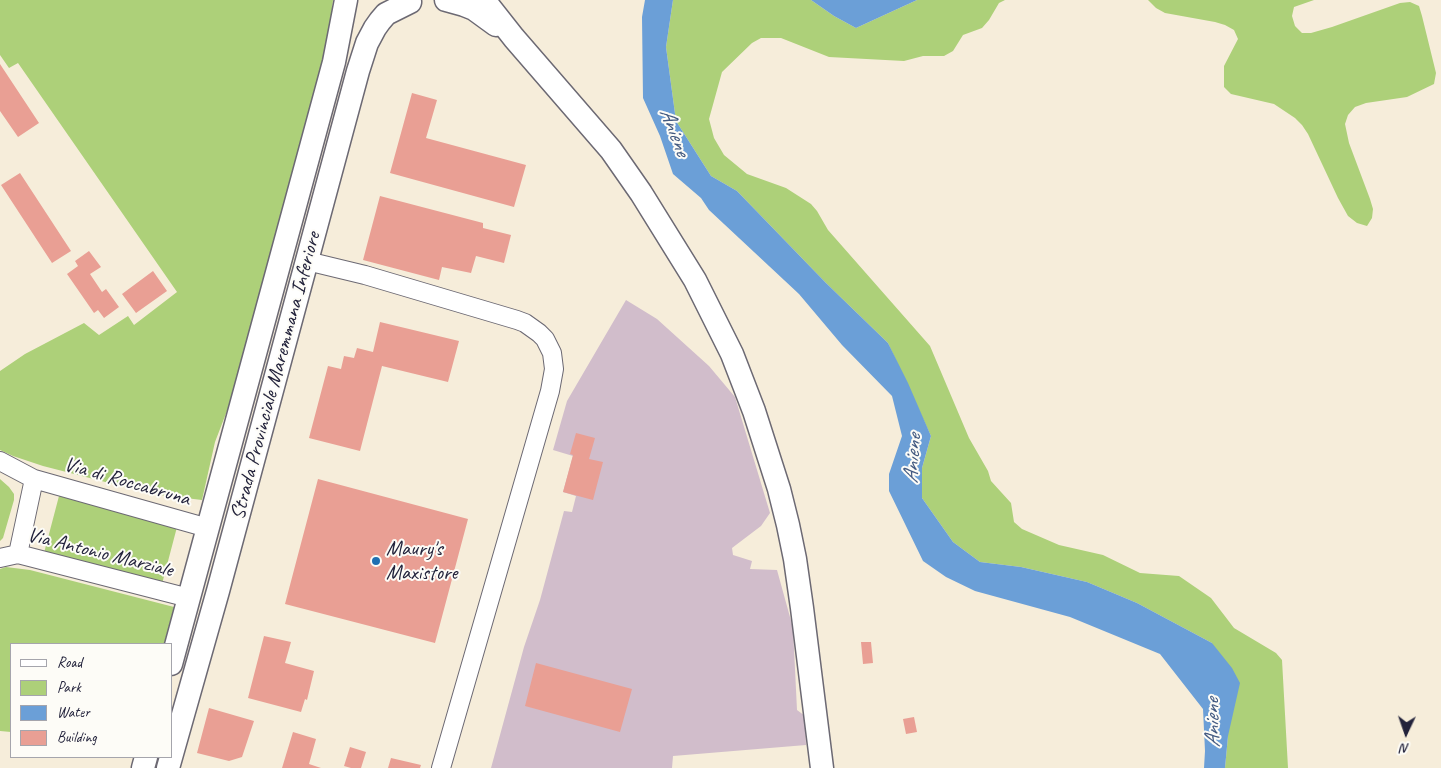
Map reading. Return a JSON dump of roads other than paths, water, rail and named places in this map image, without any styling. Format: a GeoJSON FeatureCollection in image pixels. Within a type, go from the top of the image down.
{"type":"FeatureCollection","features":[{"type":"Feature","properties":{"kind":"main road","name":"Strada Provinciale Maremmana Inferiore"},"geometry":{"type":"LineString","coordinates":[[172,660],[334,62],[346,0]]}},
{"type":"Feature","properties":{"kind":"main road"},"geometry":{"type":"LineString","coordinates":[[446,0],[474,9],[514,38]]}},
{"type":"Feature","properties":{"kind":"main road"},"geometry":{"type":"LineString","coordinates":[[484,0],[514,38],[611,150],[641,193],[695,280],[732,354],[754,411],[779,489],[795,559],[810,660],[822,768]]}},
{"type":"Feature","properties":{"kind":"main road","name":"Strada Provinciale Maremmana Inferiore"},"geometry":{"type":"LineString","coordinates":[[172,753],[358,72],[374,28],[386,14],[408,1]]}},
{"type":"Feature","properties":{"kind":"street"},"geometry":{"type":"LineString","coordinates":[[307,261],[365,275],[525,323],[545,339],[552,353],[554,369],[550,391],[441,768]]}},
{"type":"Feature","properties":{"kind":"street","name":"Via di Roccabruna"},"geometry":{"type":"LineString","coordinates":[[0,461],[34,479],[208,528]]}},
{"type":"Feature","properties":{"kind":"street","name":"Via di Roccabruna"},"geometry":{"type":"LineString","coordinates":[[18,554],[34,479]]}},
{"type":"Feature","properties":{"kind":"street","name":"Via Antonio Marziale"},"geometry":{"type":"LineString","coordinates":[[0,558],[18,554],[189,598]]}},
{"type":"Feature","properties":{"kind":"water","name":"Aniene"},"geometry":{"type":"Polygon","coordinates":[[[645,0],[673,0],[666,47],[676,121],[711,176],[737,191],[826,283],[888,343],[931,436],[922,468],[922,498],[953,542],[980,562],[1021,567],[1087,582],[1137,603],[1212,643],[1232,668],[1240,683],[1228,736],[1225,768],[1204,768],[1203,709],[1160,654],[1070,617],[975,591],[946,577],[923,561],[889,491],[889,474],[902,436],[892,396],[842,345],[799,294],[709,210],[701,198],[673,174],[660,136],[643,98],[642,17],[645,0]]]}},
{"type":"Feature","properties":{"kind":"water"},"geometry":{"type":"Polygon","coordinates":[[[811,0],[917,0],[856,28],[811,0]]]}},
{"type":"Feature","properties":{"kind":"place","name":"Maury's Maxistore"},"geometry":{"type":"Point","coordinates":[376,561]}}]}
